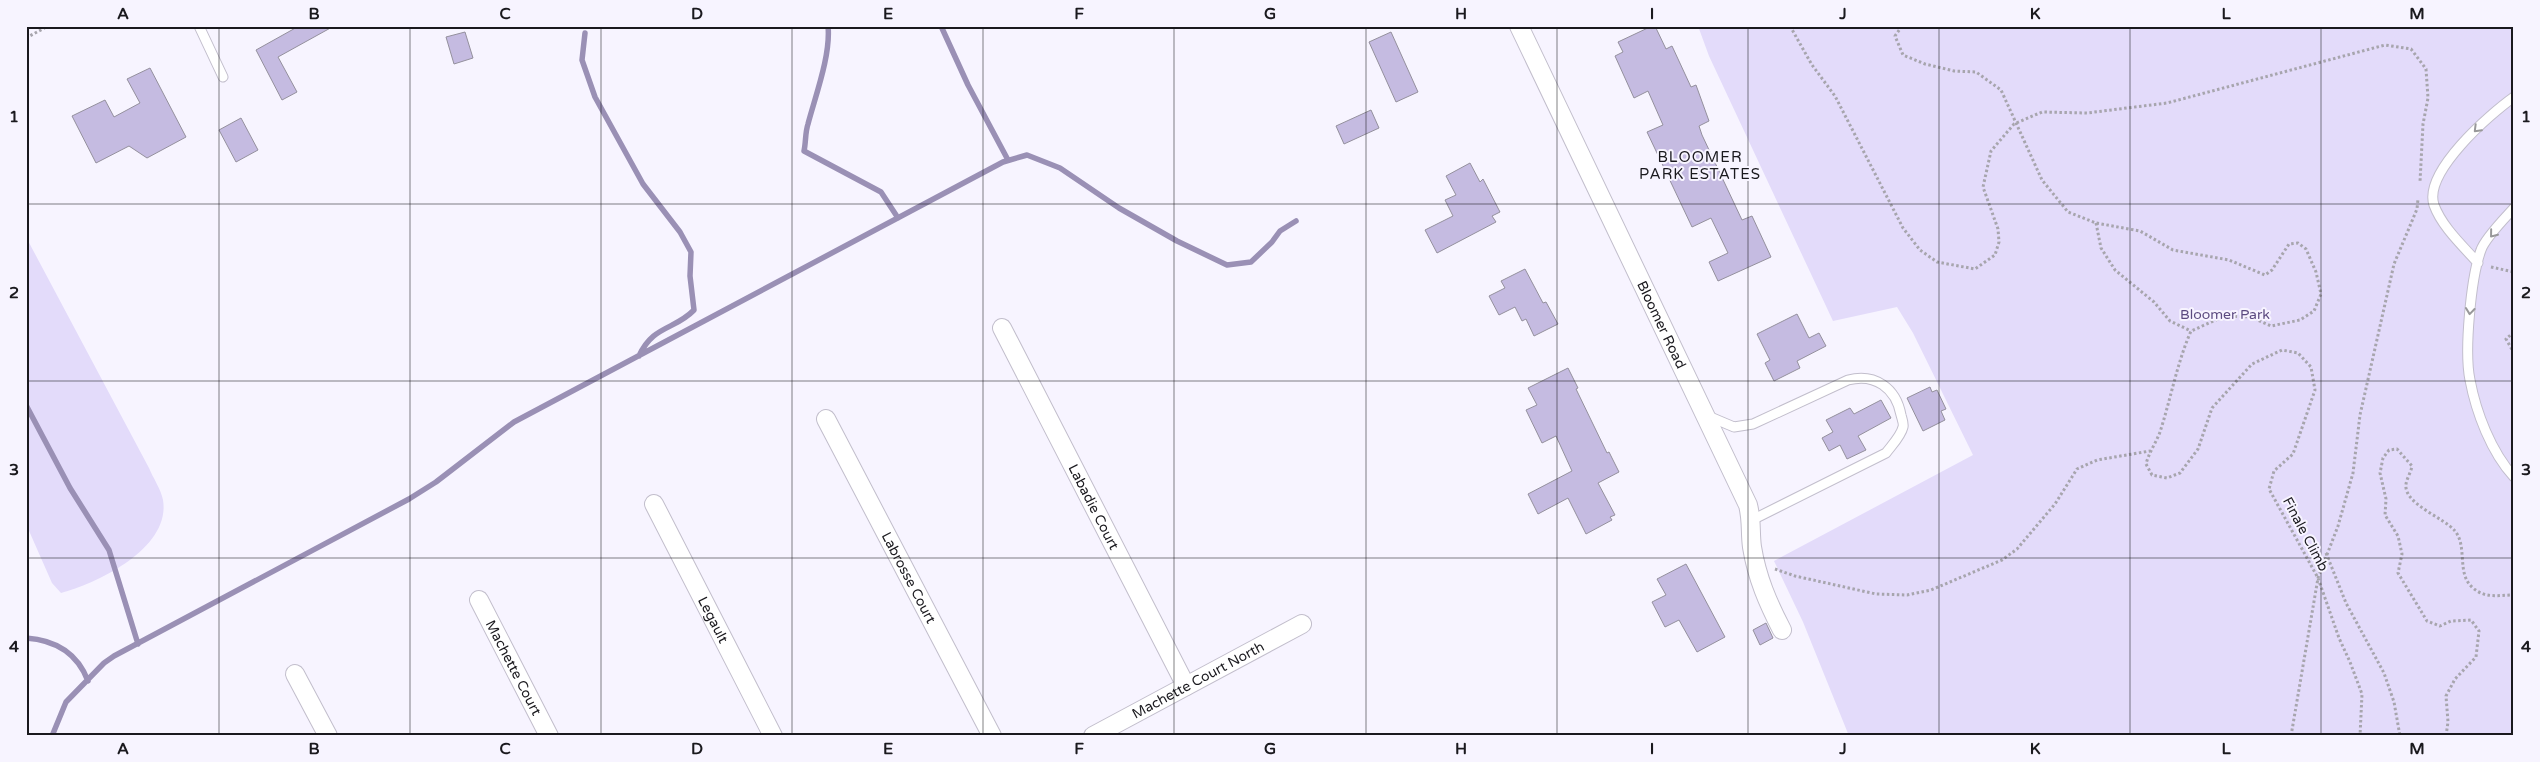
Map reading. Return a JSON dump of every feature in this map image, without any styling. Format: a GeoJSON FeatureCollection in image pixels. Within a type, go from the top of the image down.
{"type":"FeatureCollection","features":[{"type":"Feature","properties":{"kind":"street","name":"Bloomer Road"},"geometry":{"type":"LineString","coordinates":[[1519,26],[1748,505],[1752,520],[1752,545],[1765,597],[1782,630]]}},
{"type":"Feature","properties":{"kind":"street","name":"Labadie Court"},"geometry":{"type":"LineString","coordinates":[[1002,328],[1186,686]]}},
{"type":"Feature","properties":{"kind":"street","name":"Labrosse Court"},"geometry":{"type":"LineString","coordinates":[[826,420],[992,736]]}},
{"type":"Feature","properties":{"kind":"street","name":"Legault"},"geometry":{"type":"LineString","coordinates":[[654,504],[773,736]]}},
{"type":"Feature","properties":{"kind":"street","name":"Machette Court"},"geometry":{"type":"LineString","coordinates":[[479,600],[549,736]]}},
{"type":"Feature","properties":{"kind":"street","name":"Machette Court North"},"geometry":{"type":"LineString","coordinates":[[1093,736],[1302,624]]}},
{"type":"Feature","properties":{"kind":"street"},"geometry":{"type":"LineString","coordinates":[[295,674],[328,736]]}},
{"type":"Feature","properties":{"kind":"lane"},"geometry":{"type":"LineString","coordinates":[[199,26],[223,76]]}},
{"type":"Feature","properties":{"kind":"lane"},"geometry":{"type":"LineString","coordinates":[[2478,263],[2454,238],[2434,203],[2438,175],[2463,143],[2495,110],[2514,97]]}},
{"type":"Feature","properties":{"kind":"lane"},"geometry":{"type":"LineString","coordinates":[[2514,208],[2481,248],[2469,313],[2469,379],[2483,423],[2502,464],[2514,477]]}},
{"type":"Feature","properties":{"kind":"lane"},"geometry":{"type":"LineString","coordinates":[[1706,415],[1734,428],[1753,424],[1848,380],[1859,377],[1876,380],[1887,386],[1900,406],[1903,426],[1896,441],[1886,452],[1752,520]]}},
{"type":"Feature","properties":{"kind":"path"},"geometry":{"type":"LineString","coordinates":[[26,38],[48,26]]}},
{"type":"Feature","properties":{"kind":"path"},"geometry":{"type":"LineString","coordinates":[[1790,26],[1812,65],[1835,96],[1903,228],[1920,250],[1937,262],[1975,268],[1996,255],[1999,242],[1998,229],[1983,187],[1991,151],[2014,124],[2042,112],[2087,113],[2167,103],[2385,45],[2411,49],[2426,69],[2428,98],[2423,124],[2421,181],[2417,209],[2394,264],[2360,415],[2353,473],[2338,526],[2326,552],[2318,578],[2291,736]]}},
{"type":"Feature","properties":{"kind":"path"},"geometry":{"type":"LineString","coordinates":[[1752,545],[1770,567],[1795,576],[1876,594],[1907,596],[1932,590],[2002,560],[2017,549],[2055,504],[2077,469],[2097,460],[2150,451],[2160,434],[2182,352],[2191,331],[2225,316],[2251,318],[2271,326],[2300,320],[2314,311],[2321,294],[2316,272],[2306,249],[2298,243],[2289,244],[2272,270],[2265,274],[2229,260],[2173,250],[2140,231],[2096,222],[2068,212],[2042,180],[2027,145],[2014,124],[2001,90],[1976,72],[1954,71],[1903,55],[1895,36],[1902,26]]}},
{"type":"Feature","properties":{"kind":"path"},"geometry":{"type":"LineString","coordinates":[[2096,222],[2101,248],[2114,270],[2154,302],[2170,322],[2191,331]]}},
{"type":"Feature","properties":{"kind":"path"},"geometry":{"type":"LineString","coordinates":[[2478,263],[2514,272]]}},
{"type":"Feature","properties":{"kind":"path"},"geometry":{"type":"LineString","coordinates":[[2514,332],[2506,339],[2514,353]]}},
{"type":"Feature","properties":{"kind":"path","name":"Finale Climb"},"geometry":{"type":"LineString","coordinates":[[2150,451],[2146,464],[2152,474],[2167,478],[2180,474],[2198,449],[2212,408],[2252,364],[2282,350],[2298,353],[2311,367],[2315,390],[2293,454],[2274,471],[2270,489],[2318,578],[2362,694],[2360,736]]}},
{"type":"Feature","properties":{"kind":"path"},"geometry":{"type":"LineString","coordinates":[[2446,736],[2448,722],[2446,696],[2454,679],[2476,657],[2479,631],[2471,620],[2451,621],[2440,626],[2426,621],[2398,573],[2402,554],[2398,536],[2385,515],[2386,499],[2380,473],[2383,458],[2389,450],[2397,449],[2412,466],[2406,484],[2408,492],[2415,502],[2455,531],[2460,545],[2463,572],[2472,588],[2488,596],[2514,596]]}},
{"type":"Feature","properties":{"kind":"path"},"geometry":{"type":"LineString","coordinates":[[2326,552],[2346,603],[2384,673],[2394,702],[2400,736]]}},
{"type":"Feature","properties":{"kind":"green space","name":"Bloomer Park"},"geometry":{"type":"Polygon","coordinates":[[[1698,26],[2514,26],[2514,736],[1849,736],[1803,622],[1774,561],[1973,455],[1913,333],[1897,307],[1833,321],[1709,56],[1698,26]]]}},
{"type":"Feature","properties":{"kind":"green space"},"geometry":{"type":"Polygon","coordinates":[[[26,237],[149,468],[163,500],[162,517],[156,533],[144,548],[112,572],[61,593],[52,583],[26,524],[26,237]]]}},
{"type":"Feature","properties":{"kind":"building"},"geometry":{"type":"Polygon","coordinates":[[[299,26],[334,26],[278,57],[297,92],[282,100],[256,50],[299,26]]]}},
{"type":"Feature","properties":{"kind":"building"},"geometry":{"type":"Polygon","coordinates":[[[1655,26],[1666,49],[1672,46],[1691,87],[1696,85],[1709,121],[1699,126],[1702,135],[1742,220],[1752,216],[1771,257],[1718,281],[1709,262],[1728,253],[1711,218],[1692,227],[1647,132],[1663,125],[1648,91],[1634,98],[1615,56],[1623,52],[1618,42],[1655,26]]]}},
{"type":"Feature","properties":{"kind":"building"},"geometry":{"type":"Polygon","coordinates":[[[465,32],[473,58],[454,64],[446,37],[465,32]]]}},
{"type":"Feature","properties":{"kind":"building"},"geometry":{"type":"Polygon","coordinates":[[[1391,32],[1418,92],[1396,102],[1369,42],[1391,32]]]}},
{"type":"Feature","properties":{"kind":"building"},"geometry":{"type":"Polygon","coordinates":[[[150,68],[186,137],[147,158],[129,146],[96,163],[72,116],[105,100],[114,117],[140,103],[127,79],[150,68]]]}},
{"type":"Feature","properties":{"kind":"building"},"geometry":{"type":"Polygon","coordinates":[[[1371,110],[1379,128],[1344,144],[1336,126],[1371,110]]]}},
{"type":"Feature","properties":{"kind":"building"},"geometry":{"type":"Polygon","coordinates":[[[241,118],[258,150],[236,162],[219,130],[241,118]]]}},
{"type":"Feature","properties":{"kind":"building"},"geometry":{"type":"Polygon","coordinates":[[[1470,163],[1480,182],[1483,179],[1500,212],[1492,216],[1496,222],[1437,253],[1425,230],[1453,216],[1445,200],[1456,195],[1446,176],[1470,163]]]}},
{"type":"Feature","properties":{"kind":"building"},"geometry":{"type":"Polygon","coordinates":[[[1525,269],[1543,303],[1546,302],[1558,324],[1534,336],[1526,319],[1522,321],[1515,307],[1499,315],[1489,296],[1505,288],[1501,281],[1525,269]]]}},
{"type":"Feature","properties":{"kind":"building"},"geometry":{"type":"Polygon","coordinates":[[[1797,314],[1809,338],[1819,333],[1826,346],[1797,361],[1800,368],[1774,381],[1765,363],[1770,360],[1757,334],[1797,314]]]}},
{"type":"Feature","properties":{"kind":"building"},"geometry":{"type":"Polygon","coordinates":[[[1568,368],[1607,453],[1609,452],[1619,472],[1598,483],[1615,515],[1610,517],[1612,520],[1586,534],[1568,498],[1538,514],[1528,494],[1572,471],[1556,436],[1542,443],[1526,410],[1537,405],[1528,388],[1568,368]]]}},
{"type":"Feature","properties":{"kind":"building"},"geometry":{"type":"Polygon","coordinates":[[[1930,387],[1932,392],[1937,390],[1946,409],[1941,411],[1945,420],[1923,431],[1907,398],[1930,387]]]}},
{"type":"Feature","properties":{"kind":"building"},"geometry":{"type":"Polygon","coordinates":[[[1881,400],[1891,418],[1858,436],[1866,450],[1847,459],[1840,445],[1829,451],[1822,438],[1833,432],[1826,420],[1850,408],[1854,414],[1881,400]]]}},
{"type":"Feature","properties":{"kind":"building"},"geometry":{"type":"Polygon","coordinates":[[[1686,564],[1725,637],[1697,652],[1679,620],[1665,627],[1652,602],[1666,595],[1657,579],[1686,564]]]}},
{"type":"Feature","properties":{"kind":"building"},"geometry":{"type":"Polygon","coordinates":[[[1766,623],[1773,638],[1760,645],[1753,630],[1766,623]]]}},
{"type":"Feature","properties":{"kind":"waterway"},"geometry":{"type":"LineString","coordinates":[[828,26],[825,63],[807,127],[804,151],[881,192],[898,218]]}},
{"type":"Feature","properties":{"kind":"waterway"},"geometry":{"type":"LineString","coordinates":[[941,26],[968,85],[1008,160]]}},
{"type":"Feature","properties":{"kind":"waterway"},"geometry":{"type":"LineString","coordinates":[[585,33],[582,60],[595,97],[643,184],[680,232],[691,252],[690,276],[694,310],[658,333],[645,346],[639,356]]}},
{"type":"Feature","properties":{"kind":"waterway"},"geometry":{"type":"LineString","coordinates":[[52,736],[66,702],[104,663],[114,656],[409,499],[436,482],[514,422],[1003,162],[1027,155],[1060,168],[1119,208],[1177,241],[1227,265],[1251,262],[1272,242],[1280,231],[1296,221]]}},
{"type":"Feature","properties":{"kind":"waterway"},"geometry":{"type":"LineString","coordinates":[[26,405],[70,488],[109,550],[138,644]]}},
{"type":"Feature","properties":{"kind":"waterway"},"geometry":{"type":"LineString","coordinates":[[26,638],[46,641],[64,649],[78,662],[88,681]]}},
{"type":"Feature","properties":{"kind":"district","name":"BLOOMER PARK ESTATES"},"geometry":{"type":"Point","coordinates":[1700,166]}}]}
